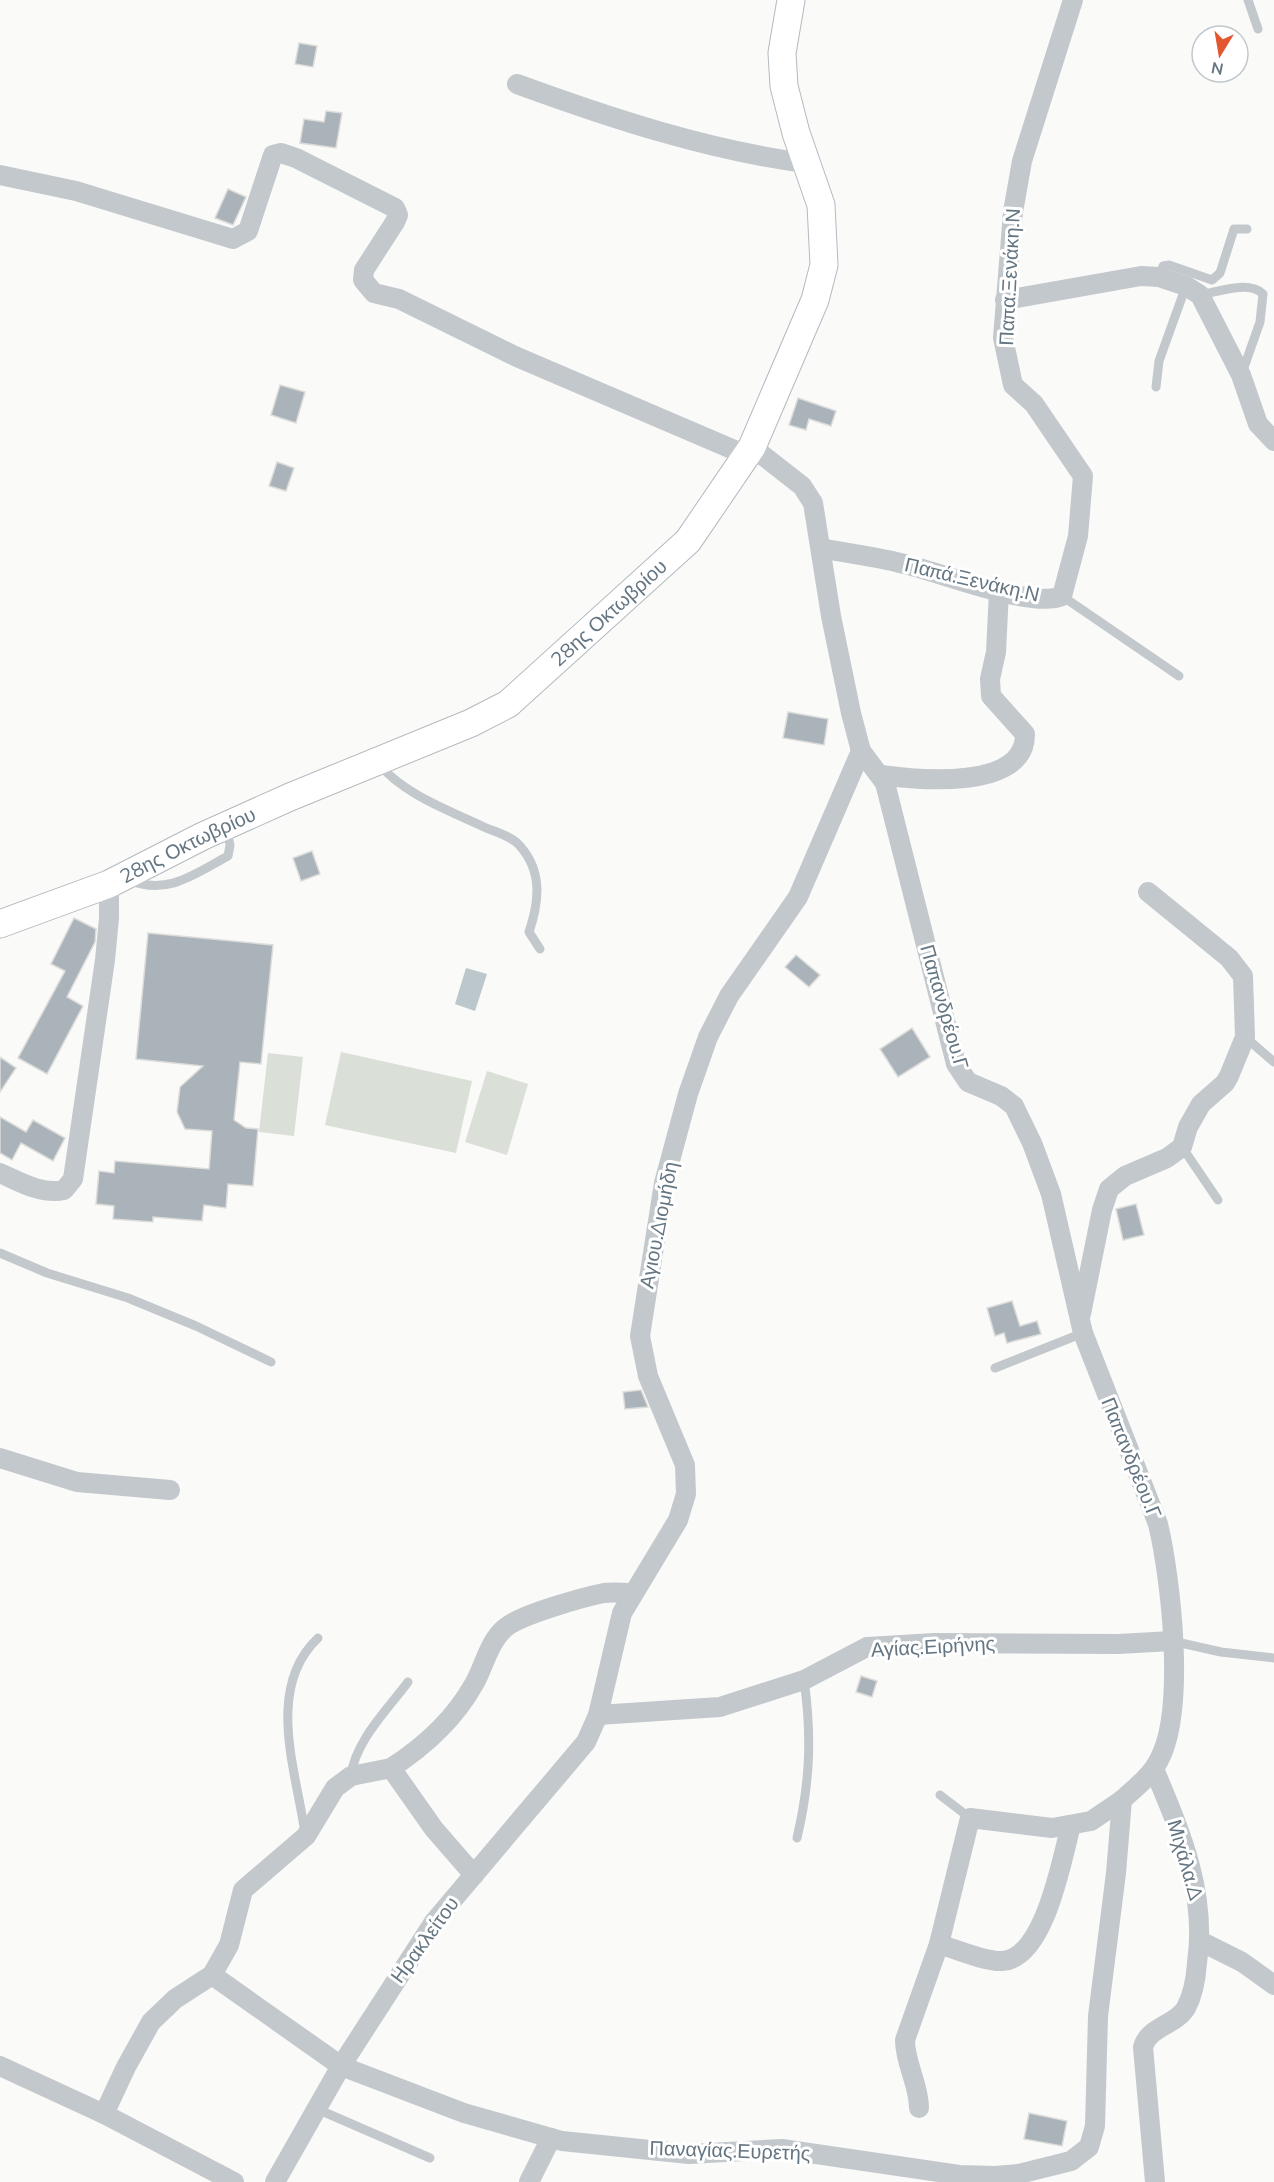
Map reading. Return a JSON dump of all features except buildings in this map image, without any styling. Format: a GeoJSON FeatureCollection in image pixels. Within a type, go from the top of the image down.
{"type":"FeatureCollection","features":[{"type":"Feature","properties":{"kind":"main road","name":"28ης Οκτωβρίου"},"geometry":{"type":"LineString","coordinates":[[0,924],[116,881],[226,826],[471,723],[518,696],[688,541],[749,451],[815,300],[824,265],[823,213],[805,163],[783,78],[782,53],[791,0]]}},
{"type":"Feature","properties":{"kind":"street","name":"Παπα.Ξενάκη.Ν"},"geometry":{"type":"LineString","coordinates":[[1073,0],[1022,161],[1013,212],[1003,339],[1010,378],[1016,389],[1034,404],[1083,476],[1078,536]]}},
{"type":"Feature","properties":{"kind":"street"},"geometry":{"type":"LineString","coordinates":[[517,84],[590,111],[678,136],[770,158],[805,163]]}},
{"type":"Feature","properties":{"kind":"street","name":"Παπανδρέου.Γ"},"geometry":{"type":"LineString","coordinates":[[0,175],[76,191],[233,239],[248,231],[273,155],[280,153],[297,158],[395,208],[398,215],[395,222],[364,270],[363,280],[374,294],[399,300],[517,357],[749,451],[777,465],[809,495],[815,510],[831,616],[861,751],[881,775],[956,1064],[968,1082],[1011,1102],[1020,1116],[1051,1194],[1081,1325],[1158,1524],[1165,1553],[1174,1685],[1172,1719],[1165,1746],[1154,1770]]}},
{"type":"Feature","properties":{"kind":"street"},"geometry":{"type":"LineString","coordinates":[[1005,300],[1122,278],[1159,277],[1193,290],[1241,375],[1258,424],[1274,441]]}},
{"type":"Feature","properties":{"kind":"street","name":"Παπά.Ξενάκη.Ν"},"geometry":{"type":"LineString","coordinates":[[821,549],[907,564],[999,591],[1037,597],[1062,596],[1078,536]]}},
{"type":"Feature","properties":{"kind":"street"},"geometry":{"type":"LineString","coordinates":[[881,775],[944,779],[994,773],[1015,761],[1021,752],[1025,734],[995,703],[990,686],[996,652],[999,591]]}},
{"type":"Feature","properties":{"kind":"street","name":"Αγιου.Διομήδη"},"geometry":{"type":"LineString","coordinates":[[598,1715],[615,1633],[632,1593],[678,1520],[686,1494],[685,1465],[648,1376],[640,1336],[664,1183],[688,1094],[708,1037],[729,996],[798,897],[861,751]]}},
{"type":"Feature","properties":{"kind":"street"},"geometry":{"type":"LineString","coordinates":[[0,1173],[32,1187],[55,1192],[64,1190],[73,1179],[116,881]]}},
{"type":"Feature","properties":{"kind":"street"},"geometry":{"type":"LineString","coordinates":[[1081,1325],[1102,1210],[1109,1189],[1125,1176],[1167,1158],[1182,1147],[1188,1127],[1201,1104],[1225,1083],[1245,1037],[1243,976],[1229,958],[1148,892]]}},
{"type":"Feature","properties":{"kind":"street"},"geometry":{"type":"LineString","coordinates":[[0,1458],[77,1482],[170,1490]]}},
{"type":"Feature","properties":{"kind":"street"},"geometry":{"type":"LineString","coordinates":[[105,2114],[126,2067],[151,2022],[175,1999],[212,1975],[229,1945],[243,1890],[306,1836],[335,1788],[351,1776],[391,1768],[423,1747],[462,1703],[475,1683],[497,1635],[506,1626],[540,1612],[604,1593],[632,1593]]}},
{"type":"Feature","properties":{"kind":"street","name":"Αγίας.Ειρήνης"},"geometry":{"type":"LineString","coordinates":[[598,1715],[720,1707],[804,1680],[867,1647],[935,1643],[1118,1644],[1172,1641]]}},
{"type":"Feature","properties":{"kind":"street","name":"Ηρακλείτου"},"geometry":{"type":"LineString","coordinates":[[275,2182],[341,2066],[434,1922],[586,1742],[598,1715]]}},
{"type":"Feature","properties":{"kind":"street"},"geometry":{"type":"LineString","coordinates":[[391,1768],[434,1829],[474,1875]]}},
{"type":"Feature","properties":{"kind":"street"},"geometry":{"type":"LineString","coordinates":[[919,2108],[919,2094],[905,2053],[905,2040],[939,1944],[970,1818],[1052,1828],[1091,1821],[1122,1800],[1154,1770]]}},
{"type":"Feature","properties":{"kind":"street","name":"Μιχάλα.Δ"},"geometry":{"type":"LineString","coordinates":[[1154,1770],[1196,1882],[1200,1941],[1196,1973],[1186,2008],[1173,2021],[1147,2038],[1143,2047],[1155,2182]]}},
{"type":"Feature","properties":{"kind":"street","name":"Παναγίας.Ευρετής"},"geometry":{"type":"LineString","coordinates":[[212,1975],[341,2066],[464,2114],[551,2138],[689,2154],[782,2149],[915,2176],[959,2175],[1022,2178],[1071,2161],[1089,2147],[1095,2134],[1098,2016],[1116,1873],[1122,1800]]}},
{"type":"Feature","properties":{"kind":"street"},"geometry":{"type":"LineString","coordinates":[[939,1944],[1002,1961],[1016,1956],[1027,1947],[1036,1936],[1046,1913],[1071,1825]]}},
{"type":"Feature","properties":{"kind":"street"},"geometry":{"type":"LineString","coordinates":[[1200,1941],[1242,1962],[1274,1985]]}},
{"type":"Feature","properties":{"kind":"street"},"geometry":{"type":"LineString","coordinates":[[0,2066],[105,2114],[234,2182]]}},
{"type":"Feature","properties":{"kind":"street"},"geometry":{"type":"LineString","coordinates":[[529,2182],[551,2138]]}},
{"type":"Feature","properties":{"kind":"lane"},"geometry":{"type":"LineString","coordinates":[[1248,0],[1258,29]]}},
{"type":"Feature","properties":{"kind":"lane"},"geometry":{"type":"LineString","coordinates":[[1159,277],[1163,266],[1169,266],[1212,280],[1220,273],[1234,229],[1247,230]]}},
{"type":"Feature","properties":{"kind":"lane"},"geometry":{"type":"LineString","coordinates":[[1156,387],[1159,361],[1193,290],[1256,289],[1263,294],[1260,322],[1241,375]]}},
{"type":"Feature","properties":{"kind":"lane"},"geometry":{"type":"LineString","coordinates":[[1062,596],[1179,676]]}},
{"type":"Feature","properties":{"kind":"lane"},"geometry":{"type":"LineString","coordinates":[[377,761],[387,774],[427,799],[519,843],[535,871],[539,894],[529,932],[540,949]]}},
{"type":"Feature","properties":{"kind":"lane"},"geometry":{"type":"LineString","coordinates":[[1245,1037],[1274,1062]]}},
{"type":"Feature","properties":{"kind":"lane"},"geometry":{"type":"LineString","coordinates":[[1182,1147],[1218,1200]]}},
{"type":"Feature","properties":{"kind":"lane"},"geometry":{"type":"LineString","coordinates":[[0,1253],[47,1273],[128,1298],[196,1326],[271,1362]]}},
{"type":"Feature","properties":{"kind":"lane"},"geometry":{"type":"LineString","coordinates":[[995,1368],[1081,1325]]}},
{"type":"Feature","properties":{"kind":"lane"},"geometry":{"type":"LineString","coordinates":[[306,1836],[286,1717],[293,1673],[305,1650],[318,1638]]}},
{"type":"Feature","properties":{"kind":"lane"},"geometry":{"type":"LineString","coordinates":[[1172,1641],[1221,1652],[1274,1658]]}},
{"type":"Feature","properties":{"kind":"lane"},"geometry":{"type":"LineString","coordinates":[[797,1838],[808,1790],[810,1720],[804,1680]]}},
{"type":"Feature","properties":{"kind":"lane"},"geometry":{"type":"LineString","coordinates":[[351,1776],[352,1763],[372,1730],[408,1682]]}},
{"type":"Feature","properties":{"kind":"lane"},"geometry":{"type":"LineString","coordinates":[[940,1795],[970,1818]]}},
{"type":"Feature","properties":{"kind":"lane"},"geometry":{"type":"LineString","coordinates":[[317,2109],[430,2158]]}},
{"type":"Feature","properties":{"kind":"shaded area"},"geometry":{"type":"Polygon","coordinates":[[[466,968],[487,974],[475,1011],[455,1004],[466,968]]]}},
{"type":"Feature","properties":{"kind":"shaded area"},"geometry":{"type":"Polygon","coordinates":[[[341,1052],[472,1081],[456,1153],[325,1125],[341,1052]]]}},
{"type":"Feature","properties":{"kind":"shaded area"},"geometry":{"type":"Polygon","coordinates":[[[268,1053],[303,1057],[294,1136],[259,1132],[268,1053]]]}},
{"type":"Feature","properties":{"kind":"shaded area"},"geometry":{"type":"Polygon","coordinates":[[[487,1071],[528,1084],[507,1155],[465,1142],[487,1071]]]}}]}
